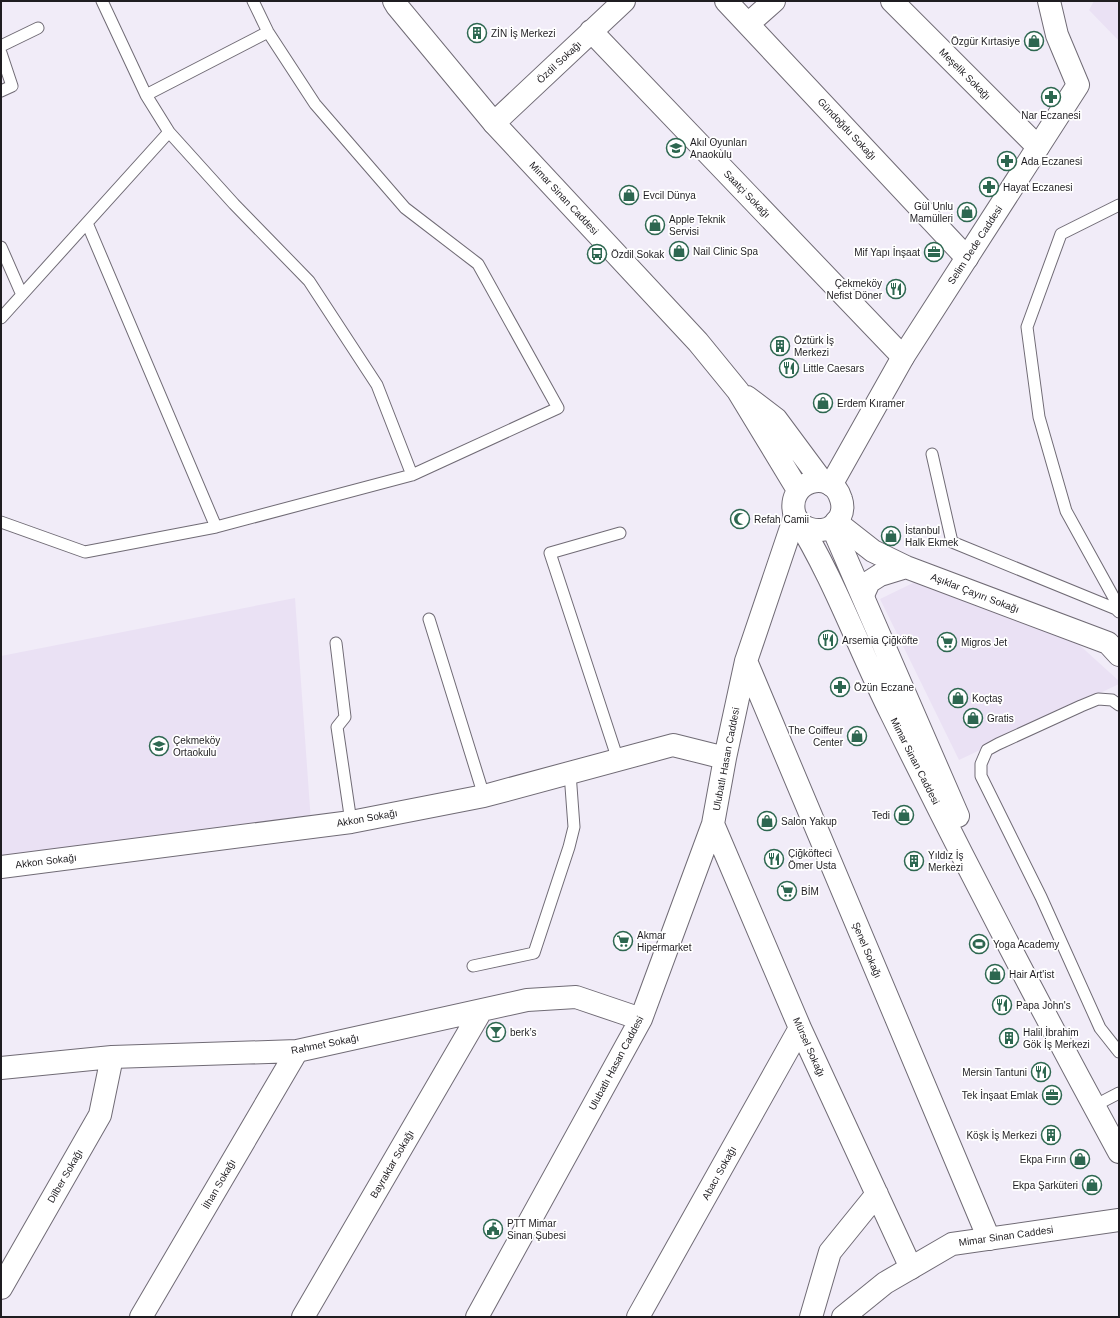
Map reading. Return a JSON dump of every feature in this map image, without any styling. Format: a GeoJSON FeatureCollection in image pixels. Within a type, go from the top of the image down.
{"type":"FeatureCollection","features":[{"type":"Feature","properties":{"kind":"street","name":"Mimar Sinan Caddesi"},"geometry":{"type":"LineString","coordinates":[[394,1],[396,6],[494,123],[698,342],[738,391],[798,490],[794,500],[794,511],[840,600],[890,711],[1035,997],[1119,1152]]}},
{"type":"Feature","properties":{"kind":"street","name":"Özdil Sokağı"},"geometry":{"type":"LineString","coordinates":[[494,123],[624,1]]}},
{"type":"Feature","properties":{"kind":"street","name":"Gündoğdu Sokağı"},"geometry":{"type":"LineString","coordinates":[[726,1],[967,258]]}},
{"type":"Feature","properties":{"kind":"street"},"geometry":{"type":"LineString","coordinates":[[748,24],[774,1]]}},
{"type":"Feature","properties":{"kind":"street","name":"Meşelik Sokağı"},"geometry":{"type":"LineString","coordinates":[[892,1],[1038,147]]}},
{"type":"Feature","properties":{"kind":"street","name":"Selim Dede Caddesi"},"geometry":{"type":"LineString","coordinates":[[826,483],[903,357],[1078,85],[1057,35],[1049,1]]}},
{"type":"Feature","properties":{"kind":"street","name":"Saatçi Sokağı"},"geometry":{"type":"LineString","coordinates":[[592,31],[903,357]]}},
{"type":"Feature","properties":{"kind":"street","name":"Mimar Sinan Caddesi"},"geometry":{"type":"LineString","coordinates":[[738,391],[776,419],[826,483],[837,489],[841,496],[843,503],[842,511],[834,524],[1035,997]]}},
{"type":"Feature","properties":{"kind":"street"},"geometry":{"type":"LineString","coordinates":[[798,490],[808,483],[818,481],[826,483]]}},
{"type":"Feature","properties":{"kind":"street"},"geometry":{"type":"LineString","coordinates":[[798,520],[807,528],[814,530],[822,530],[834,524]]}},
{"type":"Feature","properties":{"kind":"street","name":"Ulubatlı Hasan Caddesi"},"geometry":{"type":"LineString","coordinates":[[477,1317],[641,1019],[713,824],[725,758],[746,661],[798,520]]}},
{"type":"Feature","properties":{"kind":"street","name":"Aşıklar Çayırı Sokağı"},"geometry":{"type":"LineString","coordinates":[[834,524],[873,552],[906,567],[1108,643],[1119,654]]}},
{"type":"Feature","properties":{"kind":"street"},"geometry":{"type":"LineString","coordinates":[[863,595],[869,582],[875,578],[906,567]]}},
{"type":"Feature","properties":{"kind":"street","name":"Şenel Sokağı"},"geometry":{"type":"LineString","coordinates":[[746,661],[989,1238]]}},
{"type":"Feature","properties":{"kind":"street","name":"Akkon Sokağı"},"geometry":{"type":"LineString","coordinates":[[1,867],[351,822],[484,796],[673,745],[725,758]]}},
{"type":"Feature","properties":{"kind":"street","name":"Mürsel Sokağı"},"geometry":{"type":"LineString","coordinates":[[713,824],[800,1028],[911,1268]]}},
{"type":"Feature","properties":{"kind":"street","name":"Rahmet Sokağı"},"geometry":{"type":"LineString","coordinates":[[1,1068],[112,1057],[297,1051],[527,1000],[576,997],[641,1019]]}},
{"type":"Feature","properties":{"kind":"street","name":"Bayraktar Sokağı"},"geometry":{"type":"LineString","coordinates":[[303,1317],[481,1011]]}},
{"type":"Feature","properties":{"kind":"street","name":"Abacı Sokağı"},"geometry":{"type":"LineString","coordinates":[[638,1317],[800,1028]]}},
{"type":"Feature","properties":{"kind":"street","name":"İlhan Sokağı"},"geometry":{"type":"LineString","coordinates":[[141,1317],[297,1051]]}},
{"type":"Feature","properties":{"kind":"street","name":"Dilber Sokağı"},"geometry":{"type":"LineString","coordinates":[[1,1288],[100,1115],[112,1057]]}},
{"type":"Feature","properties":{"kind":"street"},"geometry":{"type":"LineString","coordinates":[[811,1317],[830,1252],[877,1194]]}},
{"type":"Feature","properties":{"kind":"street","name":"Mimar Sinan Caddesi"},"geometry":{"type":"LineString","coordinates":[[843,1317],[885,1283],[952,1244],[1119,1220]]}},
{"type":"Feature","properties":{"kind":"lane"},"geometry":{"type":"LineString","coordinates":[[102,1],[146,95],[168,132],[234,204],[309,281],[376,385],[412,475]]}},
{"type":"Feature","properties":{"kind":"lane"},"geometry":{"type":"LineString","coordinates":[[1,522],[85,552],[216,527],[412,475],[558,408],[478,264],[405,208],[315,104],[268,32],[253,1]]}},
{"type":"Feature","properties":{"kind":"lane"},"geometry":{"type":"LineString","coordinates":[[1,46],[38,28]]}},
{"type":"Feature","properties":{"kind":"lane"},"geometry":{"type":"LineString","coordinates":[[146,95],[268,32]]}},
{"type":"Feature","properties":{"kind":"lane"},"geometry":{"type":"LineString","coordinates":[[1,53],[12,86],[1,91]]}},
{"type":"Feature","properties":{"kind":"lane"},"geometry":{"type":"LineString","coordinates":[[1,318],[168,132]]}},
{"type":"Feature","properties":{"kind":"lane"},"geometry":{"type":"LineString","coordinates":[[1119,205],[1061,234],[1027,327],[1039,417],[1066,511],[1119,607]]}},
{"type":"Feature","properties":{"kind":"lane"},"geometry":{"type":"LineString","coordinates":[[87,223],[216,527]]}},
{"type":"Feature","properties":{"kind":"lane"},"geometry":{"type":"LineString","coordinates":[[1,247],[22,295]]}},
{"type":"Feature","properties":{"kind":"lane"},"geometry":{"type":"LineString","coordinates":[[932,454],[952,542],[1116,609],[1119,612]]}},
{"type":"Feature","properties":{"kind":"lane"},"geometry":{"type":"LineString","coordinates":[[618,760],[550,553],[620,533]]}},
{"type":"Feature","properties":{"kind":"lane"},"geometry":{"type":"LineString","coordinates":[[429,619],[484,796]]}},
{"type":"Feature","properties":{"kind":"lane"},"geometry":{"type":"LineString","coordinates":[[336,643],[345,717],[337,726],[351,822]]}},
{"type":"Feature","properties":{"kind":"lane"},"geometry":{"type":"LineString","coordinates":[[1119,705],[1112,700],[1098,699],[1081,706],[987,750],[981,764],[981,776],[1042,897],[1100,1028],[1119,1052]]}},
{"type":"Feature","properties":{"kind":"lane"},"geometry":{"type":"LineString","coordinates":[[473,966],[534,953],[569,847],[574,827],[570,773]]}},
{"type":"Feature","properties":{"kind":"lane"},"geometry":{"type":"LineString","coordinates":[[1094,1106],[1119,1093]]}},
{"type":"Feature","properties":{"kind":"shaded area"},"geometry":{"type":"Polygon","coordinates":[[[1094,1],[1119,1],[1119,41],[1089,10],[1094,1]]]}},
{"type":"Feature","properties":{"kind":"shaded area"},"geometry":{"type":"Polygon","coordinates":[[[915,582],[1075,641],[1119,681],[1119,684],[959,760],[880,599],[915,582]]]}},
{"type":"Feature","properties":{"kind":"shaded area","name":"Çekmeköy Ortaokulu"},"geometry":{"type":"Polygon","coordinates":[[[295,598],[312,836],[1,857],[1,656],[295,598]]]}},
{"type":"Feature","properties":{"kind":"place","name":"ZİN İş Merkezi"},"geometry":{"type":"Point","coordinates":[477,33]}},
{"type":"Feature","properties":{"kind":"place","name":"Özgür Kırtasiye"},"geometry":{"type":"Point","coordinates":[1034,41]}},
{"type":"Feature","properties":{"kind":"place","name":"Nar Eczanesi"},"geometry":{"type":"Point","coordinates":[1051,97]}},
{"type":"Feature","properties":{"kind":"place","name":"Akıl Oyunları Anaokulu"},"geometry":{"type":"Point","coordinates":[676,148]}},
{"type":"Feature","properties":{"kind":"place","name":"Ada Eczanesi"},"geometry":{"type":"Point","coordinates":[1007,161]}},
{"type":"Feature","properties":{"kind":"place","name":"Hayat Eczanesi"},"geometry":{"type":"Point","coordinates":[989,187]}},
{"type":"Feature","properties":{"kind":"place","name":"Evcil Dünya"},"geometry":{"type":"Point","coordinates":[629,195]}},
{"type":"Feature","properties":{"kind":"place","name":"Gül Unlu Mamülleri"},"geometry":{"type":"Point","coordinates":[967,212]}},
{"type":"Feature","properties":{"kind":"place","name":"Apple Teknik Servisi"},"geometry":{"type":"Point","coordinates":[655,225]}},
{"type":"Feature","properties":{"kind":"place","name":"Nail Clinic Spa"},"geometry":{"type":"Point","coordinates":[679,251]}},
{"type":"Feature","properties":{"kind":"place","name":"Mif Yapı İnşaat"},"geometry":{"type":"Point","coordinates":[934,252]}},
{"type":"Feature","properties":{"kind":"place","name":"Özdil Sokak"},"geometry":{"type":"Point","coordinates":[597,254]}},
{"type":"Feature","properties":{"kind":"place","name":"Çekmeköy Nefist Döner"},"geometry":{"type":"Point","coordinates":[896,289]}},
{"type":"Feature","properties":{"kind":"place","name":"Öztürk İş Merkezi"},"geometry":{"type":"Point","coordinates":[780,346]}},
{"type":"Feature","properties":{"kind":"place","name":"Little Caesars"},"geometry":{"type":"Point","coordinates":[789,368]}},
{"type":"Feature","properties":{"kind":"place","name":"Erdem Kıramer"},"geometry":{"type":"Point","coordinates":[823,403]}},
{"type":"Feature","properties":{"kind":"place","name":"Refah Camii"},"geometry":{"type":"Point","coordinates":[740,519]}},
{"type":"Feature","properties":{"kind":"place","name":"İstanbul Halk Ekmek"},"geometry":{"type":"Point","coordinates":[891,536]}},
{"type":"Feature","properties":{"kind":"place","name":"Arsemia Çiğköfte"},"geometry":{"type":"Point","coordinates":[828,640]}},
{"type":"Feature","properties":{"kind":"place","name":"Migros Jet"},"geometry":{"type":"Point","coordinates":[947,642]}},
{"type":"Feature","properties":{"kind":"place","name":"Özün Eczane"},"geometry":{"type":"Point","coordinates":[840,687]}},
{"type":"Feature","properties":{"kind":"place","name":"Koçtaş"},"geometry":{"type":"Point","coordinates":[958,698]}},
{"type":"Feature","properties":{"kind":"place","name":"Gratis"},"geometry":{"type":"Point","coordinates":[973,718]}},
{"type":"Feature","properties":{"kind":"place","name":"The Coiffeur Center"},"geometry":{"type":"Point","coordinates":[857,736]}},
{"type":"Feature","properties":{"kind":"place","name":"Çekmeköy Ortaokulu"},"geometry":{"type":"Point","coordinates":[159,746]}},
{"type":"Feature","properties":{"kind":"place","name":"Tedi"},"geometry":{"type":"Point","coordinates":[904,815]}},
{"type":"Feature","properties":{"kind":"place","name":"Salon Yakup"},"geometry":{"type":"Point","coordinates":[767,821]}},
{"type":"Feature","properties":{"kind":"place","name":"Çiğköfteci Ömer Usta"},"geometry":{"type":"Point","coordinates":[774,859]}},
{"type":"Feature","properties":{"kind":"place","name":"Yıldız İş Merkezi"},"geometry":{"type":"Point","coordinates":[914,861]}},
{"type":"Feature","properties":{"kind":"place","name":"BİM"},"geometry":{"type":"Point","coordinates":[787,891]}},
{"type":"Feature","properties":{"kind":"place","name":"Akmar Hipermarket"},"geometry":{"type":"Point","coordinates":[623,941]}},
{"type":"Feature","properties":{"kind":"place","name":"Yoga Academy"},"geometry":{"type":"Point","coordinates":[979,944]}},
{"type":"Feature","properties":{"kind":"place","name":"Hair Art'ist"},"geometry":{"type":"Point","coordinates":[995,974]}},
{"type":"Feature","properties":{"kind":"place","name":"Papa John's"},"geometry":{"type":"Point","coordinates":[1002,1005]}},
{"type":"Feature","properties":{"kind":"place","name":"berk’s"},"geometry":{"type":"Point","coordinates":[496,1032]}},
{"type":"Feature","properties":{"kind":"place","name":"Halil İbrahim Gök İş Merkezi"},"geometry":{"type":"Point","coordinates":[1009,1038]}},
{"type":"Feature","properties":{"kind":"place","name":"Mersin Tantuni"},"geometry":{"type":"Point","coordinates":[1041,1072]}},
{"type":"Feature","properties":{"kind":"place","name":"Tek İnşaat Emlak"},"geometry":{"type":"Point","coordinates":[1052,1095]}},
{"type":"Feature","properties":{"kind":"place","name":"Köşk İş Merkezi"},"geometry":{"type":"Point","coordinates":[1051,1135]}},
{"type":"Feature","properties":{"kind":"place","name":"Ekpa Fırın"},"geometry":{"type":"Point","coordinates":[1080,1159]}},
{"type":"Feature","properties":{"kind":"place","name":"Ekpa Şarküteri"},"geometry":{"type":"Point","coordinates":[1092,1185]}},
{"type":"Feature","properties":{"kind":"place","name":"PTT Mimar Sinan Şubesi"},"geometry":{"type":"Point","coordinates":[493,1229]}}]}
